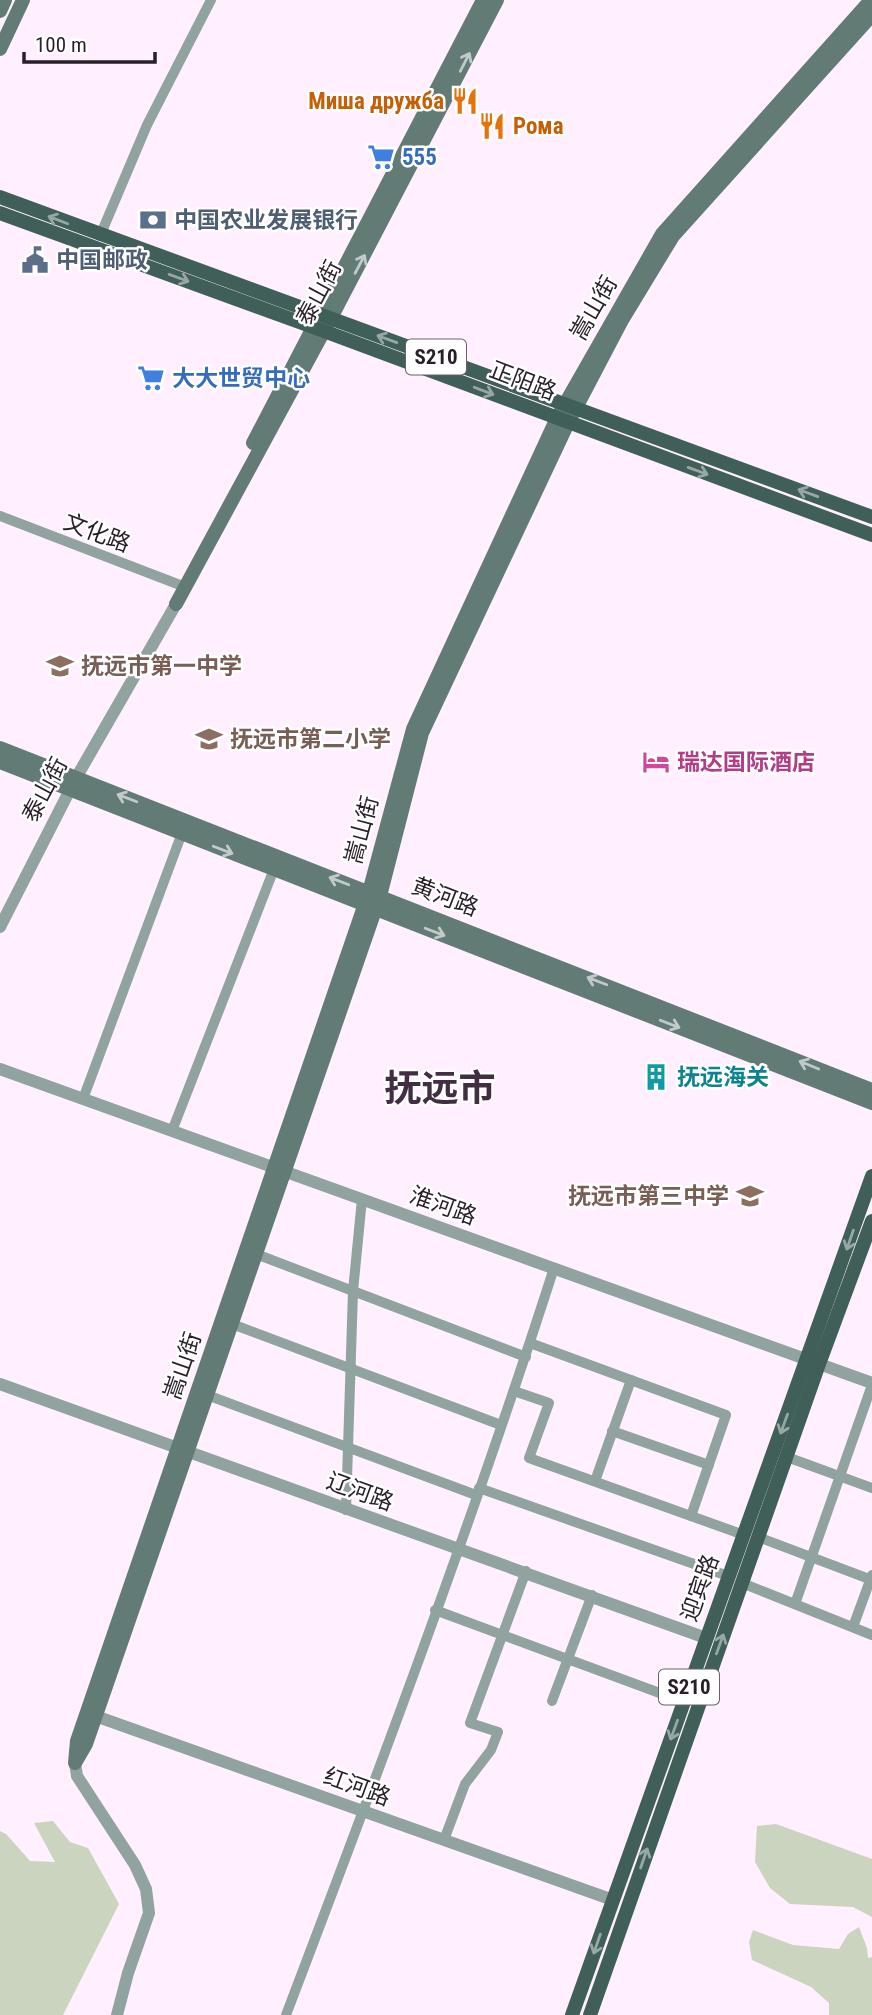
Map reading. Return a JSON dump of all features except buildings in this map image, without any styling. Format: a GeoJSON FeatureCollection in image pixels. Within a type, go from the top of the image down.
{"type":"FeatureCollection","features":[{"type":"Feature","properties":{"kind":"main road"},"geometry":{"type":"LineString","coordinates":[[0,11],[5,0]]}},
{"type":"Feature","properties":{"kind":"main road"},"geometry":{"type":"LineString","coordinates":[[0,49],[23,0]]}},
{"type":"Feature","properties":{"kind":"main road","name":"泰山街"},"geometry":{"type":"LineString","coordinates":[[176,604],[322,323],[483,0]]}},
{"type":"Feature","properties":{"kind":"main road","name":"泰山街"},"geometry":{"type":"LineString","coordinates":[[176,604],[180,585],[497,0]]}},
{"type":"Feature","properties":{"kind":"main road","name":"嵩山街"},"geometry":{"type":"LineString","coordinates":[[76,1770],[77,1741],[91,1714],[372,901],[413,729],[562,421],[662,234],[871,0]]}},
{"type":"Feature","properties":{"kind":"main road","name":"嵩山街"},"geometry":{"type":"LineString","coordinates":[[570,406],[673,236],[872,15]]}},
{"type":"Feature","properties":{"kind":"main road","name":"正阳路"},"geometry":{"type":"LineString","coordinates":[[0,198],[322,323],[562,421],[872,535]]}},
{"type":"Feature","properties":{"kind":"main road","name":"正阳路"},"geometry":{"type":"LineString","coordinates":[[0,213],[570,406],[872,517]]}},
{"type":"Feature","properties":{"kind":"main road","name":"黄河路"},"geometry":{"type":"LineString","coordinates":[[0,748],[182,833],[274,869],[372,901],[872,1090]]}},
{"type":"Feature","properties":{"kind":"main road","name":"黄河路"},"geometry":{"type":"LineString","coordinates":[[0,762],[73,784],[372,901],[872,1103]]}},
{"type":"Feature","properties":{"kind":"main road","name":"嵩山街"},"geometry":{"type":"LineString","coordinates":[[183,1451],[207,1395],[232,1324],[280,1170]]}},
{"type":"Feature","properties":{"kind":"main road","name":"迎宾路"},"geometry":{"type":"LineString","coordinates":[[590,2015],[735,1580],[813,1362],[872,1176]]}},
{"type":"Feature","properties":{"kind":"main road","name":"迎宾路"},"geometry":{"type":"LineString","coordinates":[[751,1536],[787,1457],[813,1362],[872,1221]]}},
{"type":"Feature","properties":{"kind":"main road","name":"迎宾路"},"geometry":{"type":"LineString","coordinates":[[572,2015],[706,1638],[735,1580]]}},
{"type":"Feature","properties":{"kind":"street"},"geometry":{"type":"LineString","coordinates":[[100,236],[147,125],[211,0]]}},
{"type":"Feature","properties":{"kind":"street","name":"文化路"},"geometry":{"type":"LineString","coordinates":[[0,516],[180,585]]}},
{"type":"Feature","properties":{"kind":"street","name":"泰山街"},"geometry":{"type":"LineString","coordinates":[[0,927],[73,784],[176,604]]}},
{"type":"Feature","properties":{"kind":"street"},"geometry":{"type":"LineString","coordinates":[[83,1099],[182,833]]}},
{"type":"Feature","properties":{"kind":"street"},"geometry":{"type":"LineString","coordinates":[[172,1131],[274,869]]}},
{"type":"Feature","properties":{"kind":"street","name":"淮河路"},"geometry":{"type":"LineString","coordinates":[[0,1069],[872,1384]]}},
{"type":"Feature","properties":{"kind":"street"},"geometry":{"type":"LineString","coordinates":[[346,1510],[353,1291],[362,1199]]}},
{"type":"Feature","properties":{"kind":"street"},"geometry":{"type":"LineString","coordinates":[[256,1254],[526,1357]]}},
{"type":"Feature","properties":{"kind":"street"},"geometry":{"type":"LineString","coordinates":[[286,2015],[514,1391],[554,1268]]}},
{"type":"Feature","properties":{"kind":"street"},"geometry":{"type":"LineString","coordinates":[[232,1324],[501,1425]]}},
{"type":"Feature","properties":{"kind":"street"},"geometry":{"type":"LineString","coordinates":[[530,1343],[726,1415],[691,1516]]}},
{"type":"Feature","properties":{"kind":"street"},"geometry":{"type":"LineString","coordinates":[[595,1481],[631,1380]]}},
{"type":"Feature","properties":{"kind":"street","name":"辽河路"},"geometry":{"type":"LineString","coordinates":[[0,1384],[706,1638]]}},
{"type":"Feature","properties":{"kind":"street"},"geometry":{"type":"LineString","coordinates":[[795,1604],[872,1384]]}},
{"type":"Feature","properties":{"kind":"street"},"geometry":{"type":"LineString","coordinates":[[514,1391],[549,1403],[529,1458],[871,1578],[853,1627]]}},
{"type":"Feature","properties":{"kind":"street"},"geometry":{"type":"LineString","coordinates":[[207,1395],[347,1447],[735,1580],[872,1635]]}},
{"type":"Feature","properties":{"kind":"street"},"geometry":{"type":"LineString","coordinates":[[612,1431],[709,1465]]}},
{"type":"Feature","properties":{"kind":"street"},"geometry":{"type":"LineString","coordinates":[[787,1457],[872,1488]]}},
{"type":"Feature","properties":{"kind":"street"},"geometry":{"type":"LineString","coordinates":[[444,1840],[465,1784],[491,1750],[498,1732],[470,1723],[526,1572]]}},
{"type":"Feature","properties":{"kind":"street"},"geometry":{"type":"LineString","coordinates":[[552,1701],[592,1595]]}},
{"type":"Feature","properties":{"kind":"street"},"geometry":{"type":"LineString","coordinates":[[435,1610],[684,1702]]}},
{"type":"Feature","properties":{"kind":"street","name":"红河路"},"geometry":{"type":"LineString","coordinates":[[91,1714],[613,1900]]}},
{"type":"Feature","properties":{"kind":"street"},"geometry":{"type":"LineString","coordinates":[[76,1770],[135,1865],[146,1889],[149,1913],[117,2015]]}},
{"type":"Feature","properties":{"kind":"green space"},"geometry":{"type":"Polygon","coordinates":[[[53,1821],[70,1842],[88,1848],[119,1904],[63,2015],[0,2015],[0,1831],[6,1834],[30,1861],[55,1862],[34,1823],[53,1821]]]}},
{"type":"Feature","properties":{"kind":"green space"},"geometry":{"type":"Polygon","coordinates":[[[776,1824],[872,1859],[872,1917],[853,1907],[790,1904],[770,1888],[755,1862],[757,1826],[776,1824]]]}},
{"type":"Feature","properties":{"kind":"green space"},"geometry":{"type":"Polygon","coordinates":[[[859,1927],[868,1958],[872,1957],[872,2015],[829,2015],[829,2003],[811,1987],[752,1960],[749,1942],[753,1930],[793,1945],[839,1949],[848,1934],[859,1927]]]}},
{"type":"Feature","properties":{"kind":"place","name":"Миша дружба"},"geometry":{"type":"Point","coordinates":[465,101]}},
{"type":"Feature","properties":{"kind":"place","name":"Рома"},"geometry":{"type":"Point","coordinates":[492,126]}},
{"type":"Feature","properties":{"kind":"place","name":"555"},"geometry":{"type":"Point","coordinates":[381,157]}},
{"type":"Feature","properties":{"kind":"place","name":"中国农业发展银行"},"geometry":{"type":"Point","coordinates":[153,220]}},
{"type":"Feature","properties":{"kind":"place","name":"中国邮政"},"geometry":{"type":"Point","coordinates":[35,260]}},
{"type":"Feature","properties":{"kind":"place","name":"大大世贸中心"},"geometry":{"type":"Point","coordinates":[151,378]}},
{"type":"Feature","properties":{"kind":"place","name":"抚远市第一中学"},"geometry":{"type":"Point","coordinates":[60,666]}},
{"type":"Feature","properties":{"kind":"place","name":"抚远市第二小学"},"geometry":{"type":"Point","coordinates":[209,739]}},
{"type":"Feature","properties":{"kind":"place","name":"瑞达国际酒店"},"geometry":{"type":"Point","coordinates":[656,762]}},
{"type":"Feature","properties":{"kind":"place","name":"抚远海关"},"geometry":{"type":"Point","coordinates":[656,1077]}},
{"type":"Feature","properties":{"kind":"place","name":"抚远市第三中学"},"geometry":{"type":"Point","coordinates":[750,1196]}},
{"type":"Feature","properties":{"kind":"district","name":"抚远市"},"geometry":{"type":"Point","coordinates":[440,1088]}}]}
